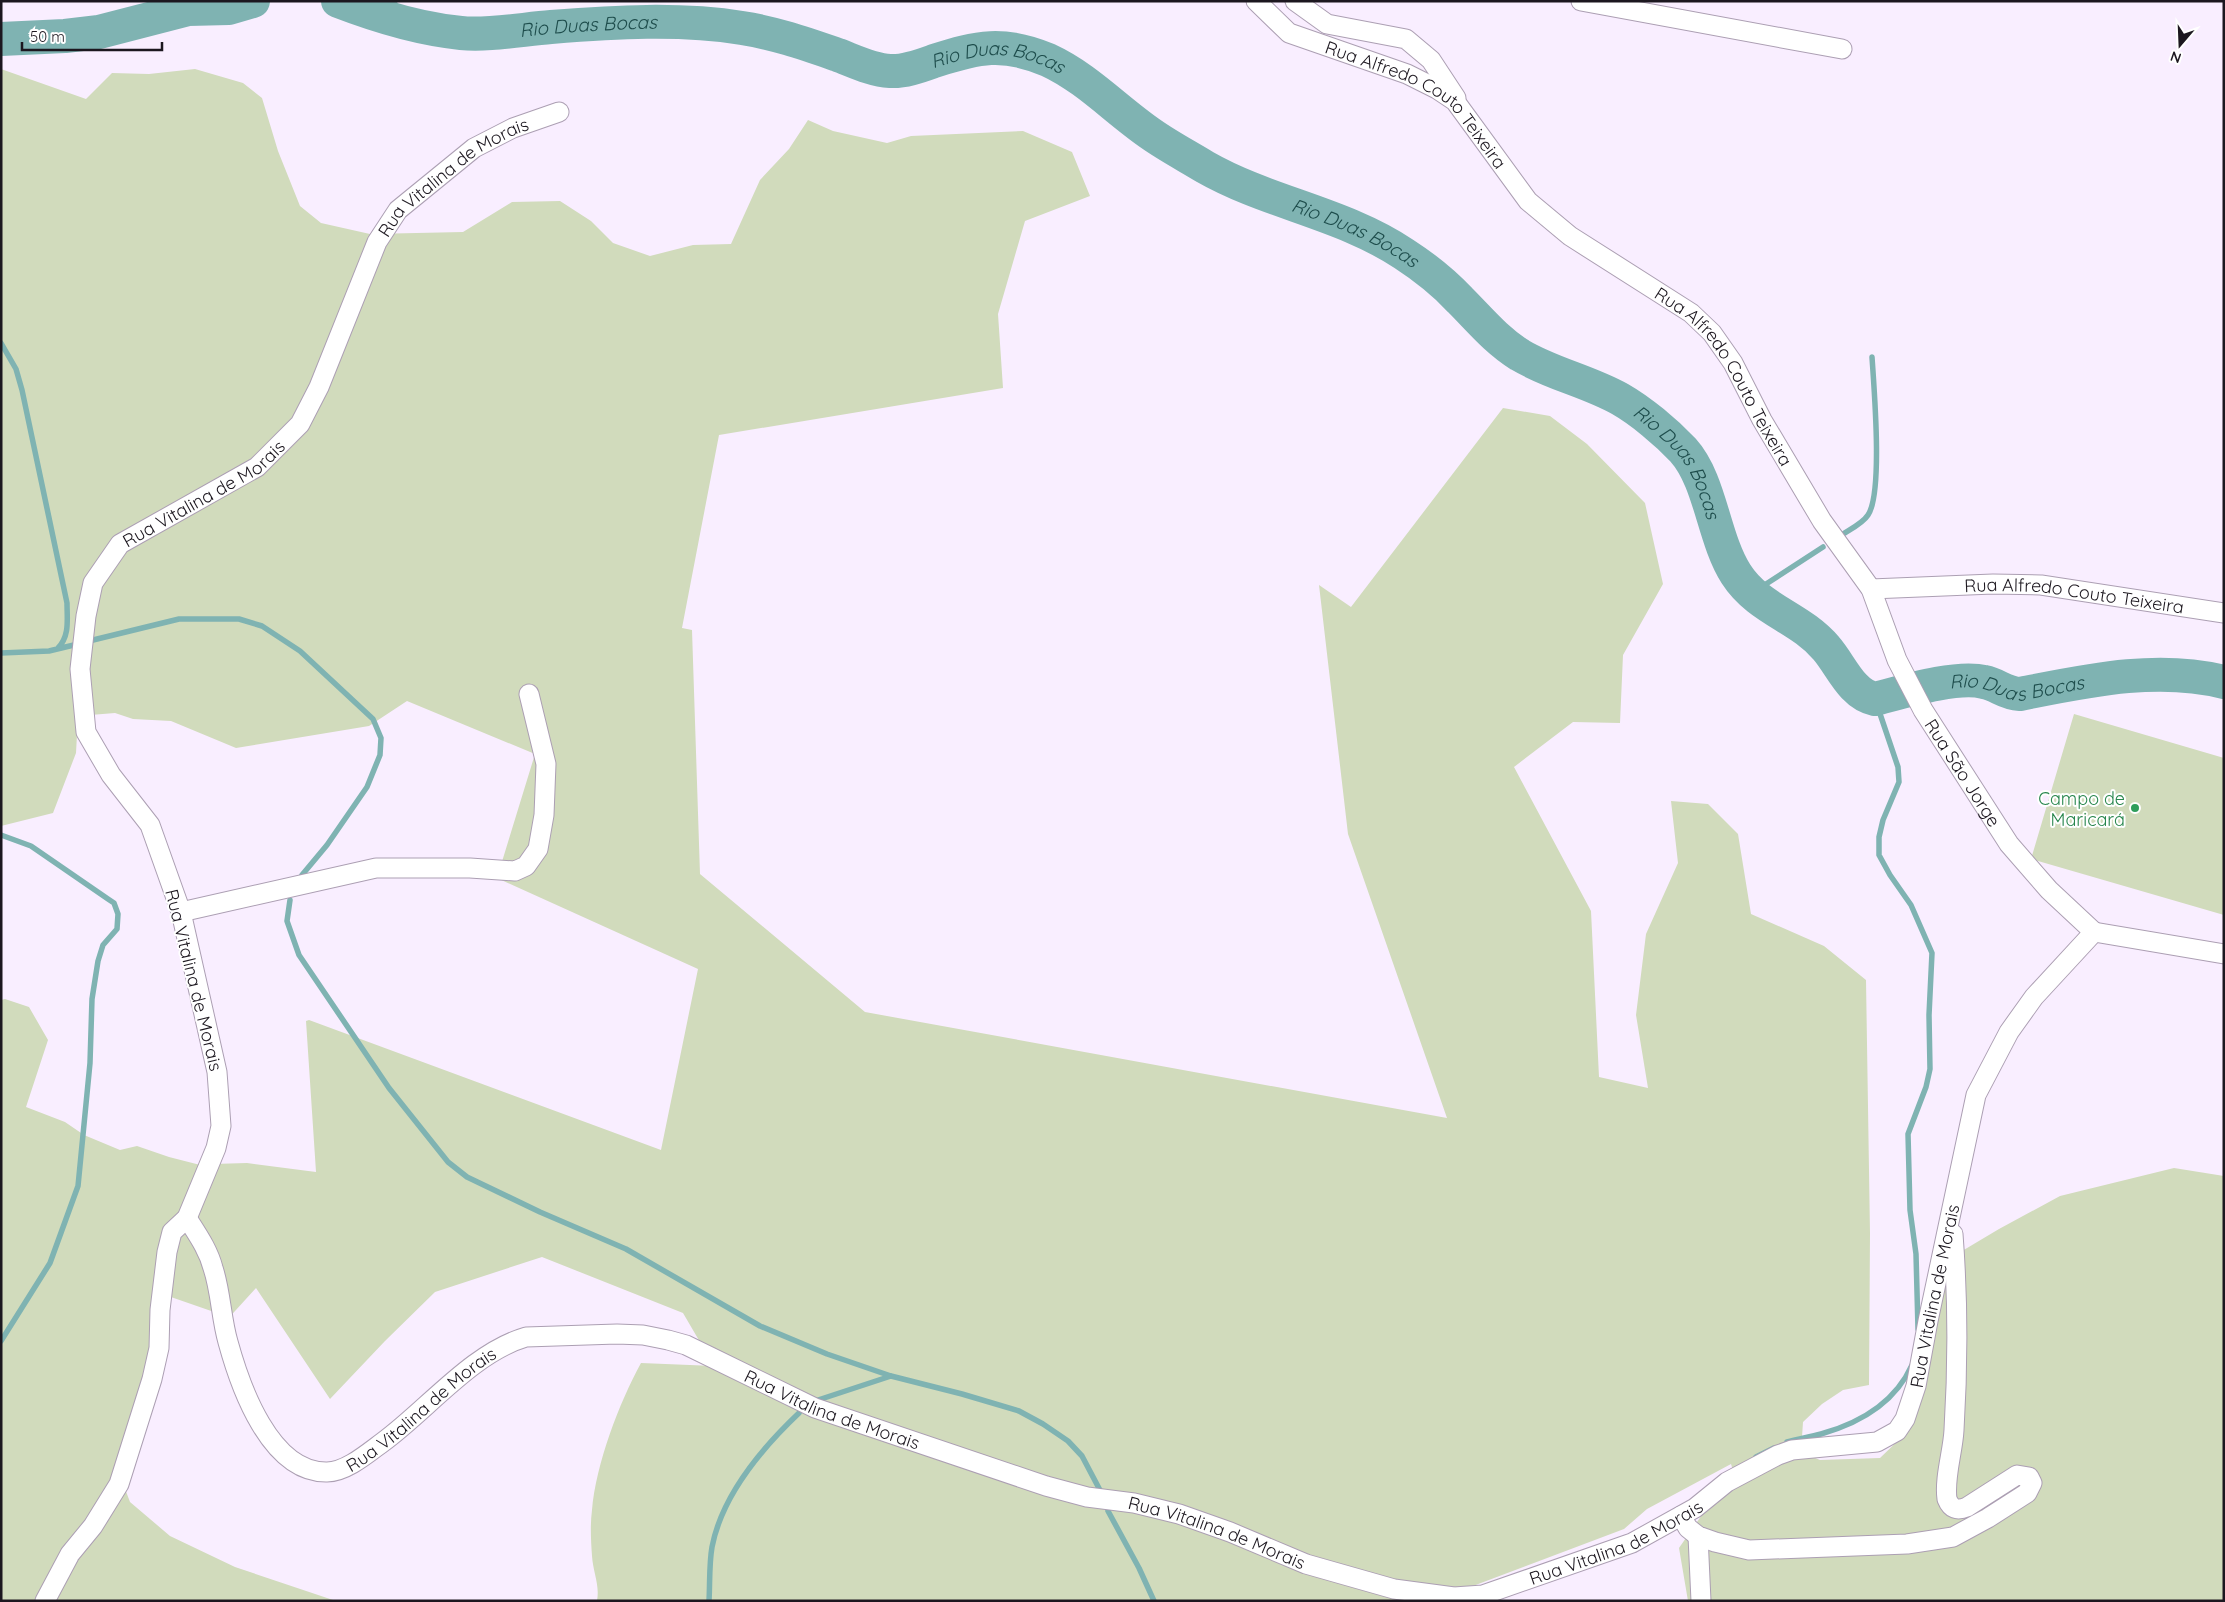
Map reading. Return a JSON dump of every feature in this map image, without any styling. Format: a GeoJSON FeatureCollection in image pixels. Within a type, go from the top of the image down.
{"type":"FeatureCollection","features":[{"type":"Feature","properties":{"kind":"street","name":"Rua Alfredo Couto Teixeira"},"geometry":{"type":"LineString","coordinates":[[1256,1],[1270,17],[1289,33],[1407,74],[1437,89],[1462,110],[1528,201],[1570,236],[1691,313],[1712,333],[1733,363],[1762,420],[1822,521],[1871,589],[1993,584],[2041,585],[2224,613]]}},
{"type":"Feature","properties":{"kind":"street"},"geometry":{"type":"LineString","coordinates":[[1294,1],[1327,24],[1406,39],[1431,60],[1452,90],[1462,110]]}},
{"type":"Feature","properties":{"kind":"street"},"geometry":{"type":"LineString","coordinates":[[1581,1],[1842,49]]}},
{"type":"Feature","properties":{"kind":"street","name":"Rua Vitalina de Morais"},"geometry":{"type":"LineString","coordinates":[[45,1601],[70,1554],[93,1526],[119,1484],[152,1379],[159,1348],[160,1310],[167,1252],[172,1232],[187,1218],[216,1148],[221,1126],[217,1072],[181,912],[150,826],[111,776],[86,732],[80,669],[86,616],[93,583],[120,544],[258,467],[300,424],[319,387],[376,242],[398,210],[474,148],[513,128],[559,112]]}},
{"type":"Feature","properties":{"kind":"street","name":"Rua São Jorge"},"geometry":{"type":"LineString","coordinates":[[1871,589],[1897,660],[1923,710],[2010,844],[2049,890],[2094,932]]}},
{"type":"Feature","properties":{"kind":"street"},"geometry":{"type":"LineString","coordinates":[[181,912],[376,868],[470,868],[515,871],[526,866],[538,849],[544,815],[546,764],[529,694]]}},
{"type":"Feature","properties":{"kind":"street"},"geometry":{"type":"LineString","coordinates":[[2094,932],[2224,954]]}},
{"type":"Feature","properties":{"kind":"street","name":"Rua Vitalina de Morais"},"geometry":{"type":"LineString","coordinates":[[187,1218],[206,1247],[213,1267],[220,1292],[227,1340],[255,1415],[271,1440],[288,1457],[312,1471],[328,1472],[345,1467],[384,1442],[490,1353],[511,1341],[534,1337],[643,1335],[686,1345],[800,1402],[854,1423],[960,1455],[1046,1486],[1087,1497],[1134,1504],[1179,1514],[1230,1532],[1306,1564],[1394,1589],[1454,1597],[1483,1595],[1632,1543],[1682,1516],[1728,1482],[1778,1455],[1792,1450],[1877,1442],[1897,1431],[1905,1419],[1916,1386],[1970,1116],[1976,1095],[2009,1032],[2034,997],[2094,932]]}},
{"type":"Feature","properties":{"kind":"street"},"geometry":{"type":"LineString","coordinates":[[1682,1516],[1688,1528],[1698,1536],[1749,1550],[1908,1544],[1953,1538],[2027,1493],[2032,1483],[2029,1477],[2017,1475],[1967,1507],[1959,1510],[1949,1505],[1947,1498],[1954,1431],[1958,1289],[1951,1215]]}},
{"type":"Feature","properties":{"kind":"street"},"geometry":{"type":"LineString","coordinates":[[1698,1536],[1701,1601]]}},
{"type":"Feature","properties":{"kind":"green space"},"geometry":{"type":"Polygon","coordinates":[[[1,69],[86,99],[112,73],[149,74],[195,69],[243,83],[262,98],[278,151],[300,206],[321,223],[370,234],[463,232],[512,202],[560,201],[591,221],[613,243],[650,256],[693,245],[731,244],[760,180],[789,149],[808,120],[833,131],[887,143],[911,136],[1023,131],[1072,152],[1090,196],[1025,221],[998,314],[1003,388],[719,435],[682,628],[692,630],[700,874],[865,1012],[1447,1118],[1348,834],[1319,585],[1351,607],[1503,408],[1550,416],[1587,444],[1645,503],[1663,584],[1623,655],[1620,723],[1573,722],[1514,767],[1591,911],[1599,1077],[1648,1088],[1636,1015],[1646,934],[1678,863],[1671,801],[1708,804],[1738,834],[1751,914],[1824,946],[1866,980],[1870,1233],[1869,1385],[1843,1390],[1822,1404],[1803,1422],[1801,1452],[1820,1460],[1880,1458],[1907,1432],[1918,1359],[1952,1257],[2060,1196],[2174,1168],[2224,1176],[2224,1601],[1688,1601],[1679,1548],[1706,1509],[1736,1480],[1731,1464],[1647,1509],[1624,1529],[1457,1592],[1463,1601],[597,1601],[598,1589],[593,1562],[591,1533],[594,1492],[603,1454],[633,1379],[641,1363],[714,1366],[683,1313],[542,1257],[435,1292],[330,1399],[256,1288],[225,1322],[217,1313],[168,1296],[119,1473],[130,1502],[170,1536],[235,1567],[336,1601],[1,1601],[1,1000],[5,999],[29,1007],[48,1040],[26,1107],[65,1122],[84,1135],[120,1150],[137,1146],[169,1157],[212,1168],[213,1164],[247,1163],[316,1172],[306,1021],[309,1020],[661,1150],[698,969],[497,878],[535,754],[407,701],[369,726],[236,748],[171,721],[133,719],[115,713],[78,716],[76,753],[53,813],[1,826],[1,69]]]}},
{"type":"Feature","properties":{"kind":"green space","name":"Campo de Maricará"},"geometry":{"type":"Polygon","coordinates":[[[2074,714],[2224,758],[2224,915],[2031,859],[2074,714]]]}},
{"type":"Feature","properties":{"kind":"waterway","name":"Rio Duas Bocas"},"geometry":{"type":"LineString","coordinates":[[1,39],[65,36],[99,32],[188,9],[229,8],[253,1]]}},
{"type":"Feature","properties":{"kind":"waterway","name":"Rio Duas Bocas"},"geometry":{"type":"LineString","coordinates":[[338,1],[383,17],[414,25],[471,34],[623,22],[719,25],[778,36],[870,67],[890,71],[901,71],[964,52],[991,48],[1004,48],[1032,54],[1048,60],[1076,76],[1138,125],[1205,167],[1254,190],[1331,218],[1381,240],[1434,276],[1511,349],[1532,362],[1608,393],[1645,416],[1676,443],[1692,463],[1706,493],[1728,560],[1745,586],[1768,605],[1816,637],[1853,685],[1867,696],[1875,699],[1945,682],[1973,680],[2020,694],[2096,680],[2147,675],[2199,677],[2224,682]]}},
{"type":"Feature","properties":{"kind":"waterway"},"geometry":{"type":"LineString","coordinates":[[388,18],[395,1]]}},
{"type":"Feature","properties":{"kind":"waterway"},"geometry":{"type":"LineString","coordinates":[[1,343],[16,369],[22,390],[67,603],[66,633],[58,648]]}},
{"type":"Feature","properties":{"kind":"waterway"},"geometry":{"type":"LineString","coordinates":[[1843,534],[1866,518],[1873,503],[1876,464],[1876,415],[1872,357]]}},
{"type":"Feature","properties":{"kind":"waterway"},"geometry":{"type":"LineString","coordinates":[[1749,591],[1763,586],[1823,547]]}},
{"type":"Feature","properties":{"kind":"waterway"},"geometry":{"type":"LineString","coordinates":[[89,641],[179,619],[239,619],[262,626],[300,651],[373,719],[381,738],[380,755],[367,787],[327,845],[302,875]]}},
{"type":"Feature","properties":{"kind":"waterway"},"geometry":{"type":"LineString","coordinates":[[1,653],[49,651],[78,644]]}},
{"type":"Feature","properties":{"kind":"waterway"},"geometry":{"type":"LineString","coordinates":[[1875,699],[1898,767],[1899,782],[1883,820],[1879,837],[1879,855],[1890,875],[1911,905],[1932,953],[1929,1015],[1930,1069],[1926,1087],[1908,1134],[1910,1210],[1916,1254],[1918,1329]]}},
{"type":"Feature","properties":{"kind":"waterway"},"geometry":{"type":"LineString","coordinates":[[1,835],[31,846],[114,903],[118,914],[117,929],[103,945],[98,961],[92,999],[90,1063],[78,1186],[50,1263],[1,1341]]}},
{"type":"Feature","properties":{"kind":"waterway"},"geometry":{"type":"LineString","coordinates":[[290,900],[287,921],[299,955],[389,1088],[448,1162],[467,1177],[540,1212],[626,1249],[760,1326],[827,1354],[891,1376],[1019,1411],[1068,1441],[1082,1456],[1102,1494]]}},
{"type":"Feature","properties":{"kind":"waterway"},"geometry":{"type":"LineString","coordinates":[[1787,1442],[1817,1435],[1849,1424],[1875,1410],[1896,1390],[1912,1365]]}},
{"type":"Feature","properties":{"kind":"waterway"},"geometry":{"type":"LineString","coordinates":[[812,1402],[891,1376]]}},
{"type":"Feature","properties":{"kind":"waterway"},"geometry":{"type":"LineString","coordinates":[[709,1601],[712,1547],[724,1509],[757,1458],[799,1413]]}},
{"type":"Feature","properties":{"kind":"waterway"},"geometry":{"type":"LineString","coordinates":[[1756,1457],[1774,1448]]}},
{"type":"Feature","properties":{"kind":"waterway"},"geometry":{"type":"LineString","coordinates":[[1108,1511],[1139,1568],[1154,1601]]}},
{"type":"Feature","properties":{"kind":"place","name":"Campo de Maricará"},"geometry":{"type":"Point","coordinates":[2135,808]}}]}
